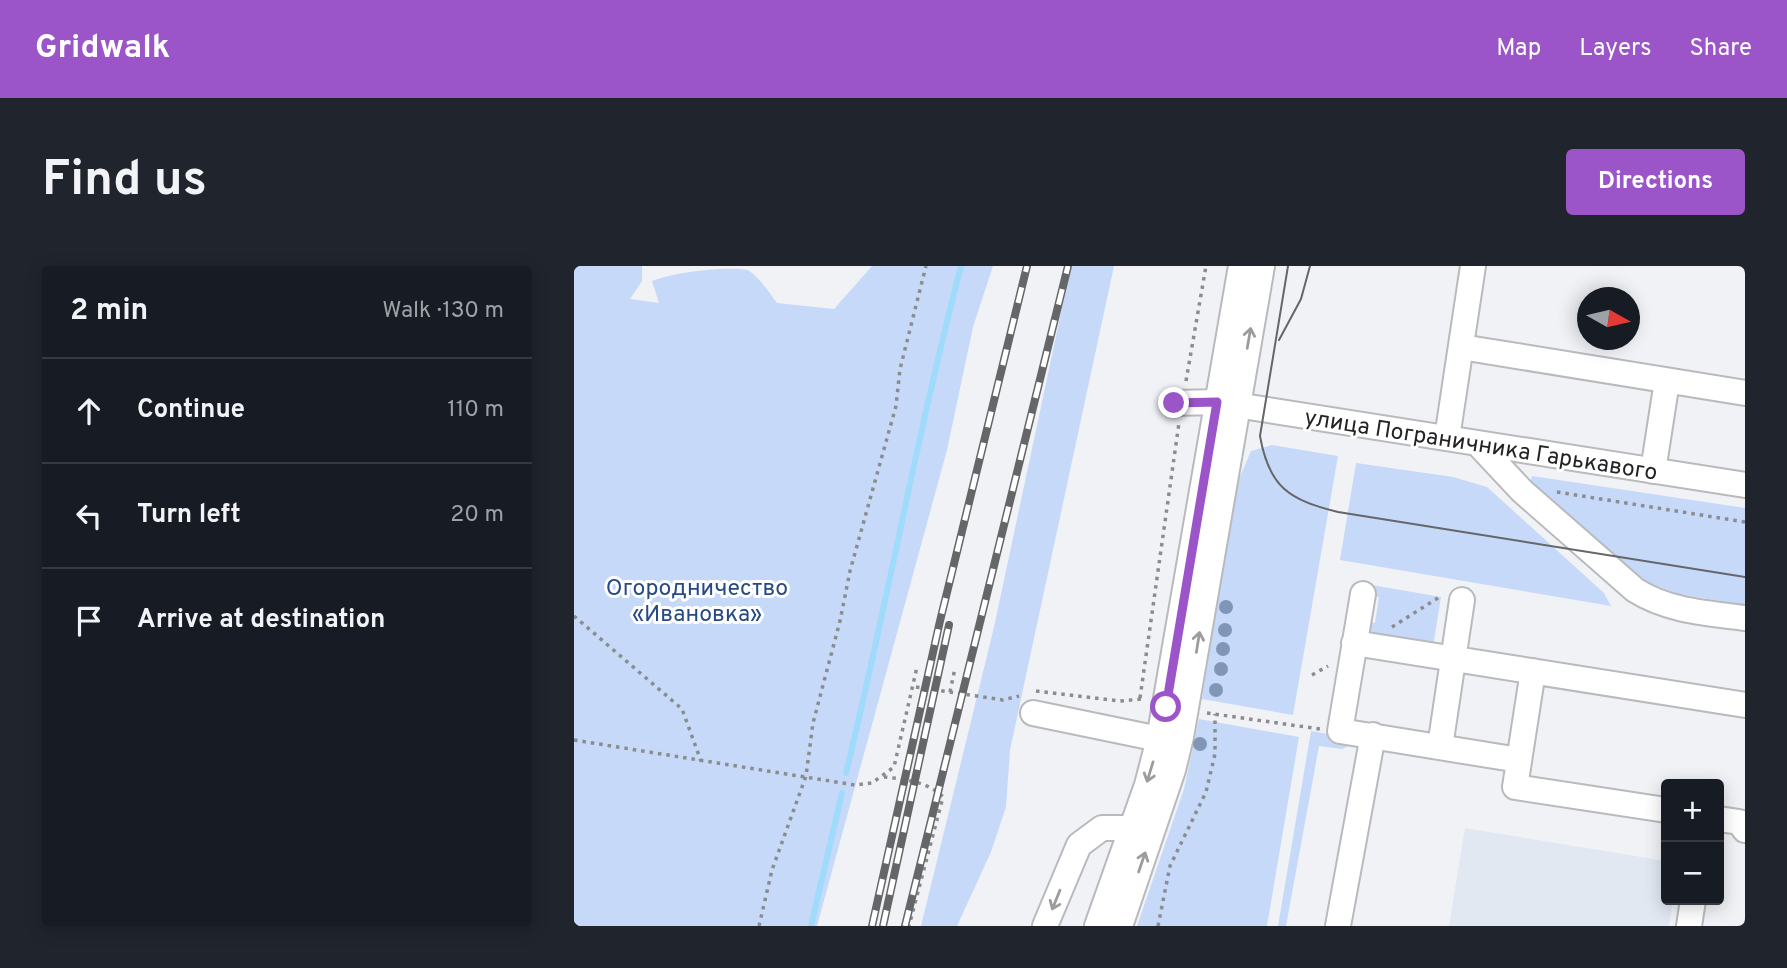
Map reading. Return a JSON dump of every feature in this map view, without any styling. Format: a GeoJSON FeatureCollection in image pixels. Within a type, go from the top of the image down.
{"type":"FeatureCollection","features":[{"type":"Feature","properties":{"kind":"street"},"geometry":{"type":"LineString","coordinates":[[1120,926],[1173,770],[1181,737],[1227,404],[1241,266]]}},
{"type":"Feature","properties":{"kind":"street"},"geometry":{"type":"LineString","coordinates":[[1097,926],[1159,739],[1227,404],[1262,266]]}},
{"type":"Feature","properties":{"kind":"street"},"geometry":{"type":"LineString","coordinates":[[1447,438],[1473,266]]}},
{"type":"Feature","properties":{"kind":"street"},"geometry":{"type":"LineString","coordinates":[[1461,347],[1745,393]]}},
{"type":"Feature","properties":{"kind":"street"},"geometry":{"type":"LineString","coordinates":[[1653,471],[1667,381]]}},
{"type":"Feature","properties":{"kind":"street","name":"улица Пограничника Гарькавого"},"geometry":{"type":"LineString","coordinates":[[1178,403],[1227,404],[1745,485]]}},
{"type":"Feature","properties":{"kind":"street"},"geometry":{"type":"LineString","coordinates":[[1477,443],[1522,491],[1635,590],[1654,602],[1676,608],[1745,618]]}},
{"type":"Feature","properties":{"kind":"street"},"geometry":{"type":"LineString","coordinates":[[1440,747],[1454,658],[1453,593]]}},
{"type":"Feature","properties":{"kind":"street"},"geometry":{"type":"LineString","coordinates":[[1363,594],[1340,731],[1519,760]]}},
{"type":"Feature","properties":{"kind":"street"},"geometry":{"type":"LineString","coordinates":[[1354,643],[1745,705]]}},
{"type":"Feature","properties":{"kind":"street"},"geometry":{"type":"LineString","coordinates":[[1533,671],[1515,787],[1661,809]]}},
{"type":"Feature","properties":{"kind":"street"},"geometry":{"type":"LineString","coordinates":[[1033,713],[1159,739]]}},
{"type":"Feature","properties":{"kind":"street"},"geometry":{"type":"LineString","coordinates":[[1338,926],[1373,735]]}},
{"type":"Feature","properties":{"kind":"street"},"geometry":{"type":"LineString","coordinates":[[1724,819],[1739,822],[1745,830]]}},
{"type":"Feature","properties":{"kind":"street"},"geometry":{"type":"LineString","coordinates":[[1045,926],[1079,845],[1102,828],[1131,828]]}},
{"type":"Feature","properties":{"kind":"street"},"geometry":{"type":"LineString","coordinates":[[1689,926],[1692,905]]}},
{"type":"Feature","properties":{"kind":"path"},"geometry":{"type":"LineString","coordinates":[[759,926],[772,870],[806,776],[813,723],[840,621],[850,571],[896,406],[900,369],[926,266]]}},
{"type":"Feature","properties":{"kind":"path"},"geometry":{"type":"LineString","coordinates":[[1140,698],[1178,403],[1206,266]]}},
{"type":"Feature","properties":{"kind":"path"},"geometry":{"type":"LineString","coordinates":[[1555,492],[1745,522]]}},
{"type":"Feature","properties":{"kind":"path"},"geometry":{"type":"LineString","coordinates":[[1389,629],[1441,597],[1453,593]]}},
{"type":"Feature","properties":{"kind":"path"},"geometry":{"type":"LineString","coordinates":[[574,616],[682,709],[701,761]]}},
{"type":"Feature","properties":{"kind":"path"},"geometry":{"type":"LineString","coordinates":[[574,740],[855,785],[872,783],[894,767],[918,667]]}},
{"type":"Feature","properties":{"kind":"path"},"geometry":{"type":"LineString","coordinates":[[950,692],[955,668]]}},
{"type":"Feature","properties":{"kind":"path"},"geometry":{"type":"LineString","coordinates":[[1312,676],[1319,671]]}},
{"type":"Feature","properties":{"kind":"path"},"geometry":{"type":"LineString","coordinates":[[915,687],[1003,700],[1042,689],[1120,701],[1140,698],[1147,701]]}},
{"type":"Feature","properties":{"kind":"path"},"geometry":{"type":"LineString","coordinates":[[1205,712],[1304,728]]}},
{"type":"Feature","properties":{"kind":"path"},"geometry":{"type":"LineString","coordinates":[[1158,926],[1170,866],[1206,792],[1215,754],[1215,714]]}},
{"type":"Feature","properties":{"kind":"path"},"geometry":{"type":"LineString","coordinates":[[884,776],[905,779],[937,790],[943,797],[909,926]]}},
{"type":"Feature","properties":{"kind":"shaded area"},"geometry":{"type":"Polygon","coordinates":[[[1465,828],[1661,860],[1661,905],[1672,905],[1669,926],[1449,926],[1465,828]]]}},
{"type":"Feature","properties":{"kind":"green space","name":"Огородничество «Ивановка»"},"geometry":{"type":"Polygon","coordinates":[[[574,266],[642,266],[642,281],[630,299],[659,303],[652,281],[700,271],[748,270],[761,281],[777,303],[834,309],[872,266],[993,266],[973,327],[947,450],[817,926],[578,926],[574,922],[574,266]]]}},
{"type":"Feature","properties":{"kind":"green space"},"geometry":{"type":"Polygon","coordinates":[[[1071,266],[1114,266],[1010,750],[1006,807],[991,852],[957,926],[921,926],[994,627],[1071,266]]]}},
{"type":"Feature","properties":{"kind":"green space"},"geometry":{"type":"Polygon","coordinates":[[[1272,445],[1338,456],[1293,715],[1202,699],[1236,486],[1251,451],[1272,445]]]}},
{"type":"Feature","properties":{"kind":"green space"},"geometry":{"type":"Polygon","coordinates":[[[1356,463],[1453,477],[1487,487],[1604,593],[1611,606],[1340,560],[1356,463]]]}},
{"type":"Feature","properties":{"kind":"green space"},"geometry":{"type":"Polygon","coordinates":[[[1532,476],[1745,508],[1745,605],[1678,594],[1642,580],[1530,484],[1532,476]]]}},
{"type":"Feature","properties":{"kind":"green space"},"geometry":{"type":"Polygon","coordinates":[[[1366,584],[1441,597],[1433,647],[1366,636],[1368,622],[1375,623],[1379,597],[1364,595],[1366,584]]]}},
{"type":"Feature","properties":{"kind":"green space"},"geometry":{"type":"Polygon","coordinates":[[[1199,719],[1299,737],[1267,926],[1137,926],[1184,789],[1199,719]]]}},
{"type":"Feature","properties":{"kind":"green space"},"geometry":{"type":"Polygon","coordinates":[[[1311,731],[1362,740],[1342,749],[1319,746],[1286,926],[1278,926],[1311,731]]]}},
{"type":"Feature","properties":{"kind":"waterway"},"geometry":{"type":"LineString","coordinates":[[846,773],[930,392],[961,266]]}},
{"type":"Feature","properties":{"kind":"waterway"},"geometry":{"type":"LineString","coordinates":[[811,926],[842,793]]}},
{"type":"Feature","properties":{"kind":"tram line"},"geometry":{"type":"LineString","coordinates":[[1288,266],[1260,436],[1269,468],[1284,489],[1307,502],[1338,512],[1745,577]]}},
{"type":"Feature","properties":{"kind":"tram line"},"geometry":{"type":"LineString","coordinates":[[1279,340],[1301,299],[1310,266]]}},
{"type":"Feature","properties":{"kind":"railway"},"geometry":{"type":"LineString","coordinates":[[872,926],[940,621],[1027,266]]}},
{"type":"Feature","properties":{"kind":"railway"},"geometry":{"type":"LineString","coordinates":[[905,926],[1068,266]]}},
{"type":"Feature","properties":{"kind":"railway"},"geometry":{"type":"LineString","coordinates":[[883,926],[949,625]]}},
{"type":"Feature","properties":{"kind":"route"},"geometry":{"type":"LineString","coordinates":[[1166,707],[1217,402],[1174,403]]}}]}
